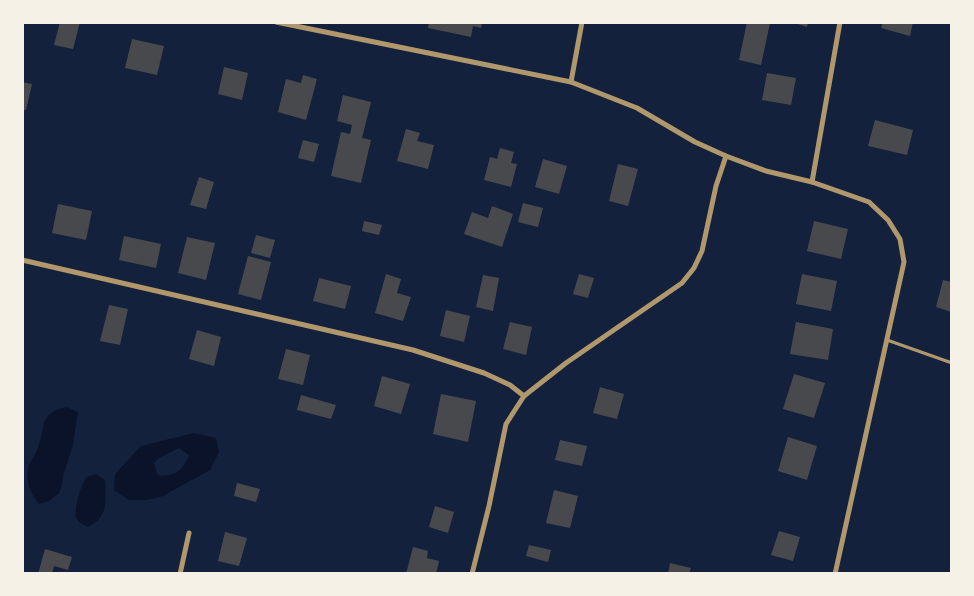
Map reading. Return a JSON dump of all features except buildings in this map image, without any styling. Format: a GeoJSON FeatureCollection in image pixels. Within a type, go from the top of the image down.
{"type":"FeatureCollection","features":[{"type":"Feature","properties":{"kind":"street"},"geometry":{"type":"LineString","coordinates":[[276,22],[571,82],[637,108],[695,142],[726,156],[766,172],[812,182],[869,202],[888,220],[900,239],[904,262],[835,574]]}},
{"type":"Feature","properties":{"kind":"street"},"geometry":{"type":"LineString","coordinates":[[571,82],[582,22]]}},
{"type":"Feature","properties":{"kind":"street"},"geometry":{"type":"LineString","coordinates":[[812,182],[840,22]]}},
{"type":"Feature","properties":{"kind":"street"},"geometry":{"type":"LineString","coordinates":[[472,574],[490,506],[506,424],[524,396],[566,363],[682,283],[694,268],[702,251],[716,186],[726,156]]}},
{"type":"Feature","properties":{"kind":"street"},"geometry":{"type":"LineString","coordinates":[[22,260],[413,350],[484,373],[510,385],[524,396]]}},
{"type":"Feature","properties":{"kind":"street"},"geometry":{"type":"LineString","coordinates":[[180,574],[189,534]]}},
{"type":"Feature","properties":{"kind":"lane"},"geometry":{"type":"LineString","coordinates":[[887,340],[952,363]]}},
{"type":"Feature","properties":{"kind":"water"},"geometry":{"type":"Polygon","coordinates":[[[67,407],[78,412],[73,445],[61,489],[49,501],[39,504],[29,487],[28,468],[37,450],[48,416],[58,409],[67,407]]]}},
{"type":"Feature","properties":{"kind":"water"},"geometry":{"type":"Polygon","coordinates":[[[194,433],[216,438],[219,452],[210,470],[163,496],[147,500],[129,500],[114,490],[115,474],[141,446],[194,433]],[[179,448],[159,458],[154,463],[157,473],[160,476],[175,473],[184,465],[189,455],[179,448]]]}},
{"type":"Feature","properties":{"kind":"water"},"geometry":{"type":"Polygon","coordinates":[[[96,474],[105,480],[106,501],[100,518],[88,527],[81,524],[77,519],[76,508],[85,479],[96,474]]]}}]}
